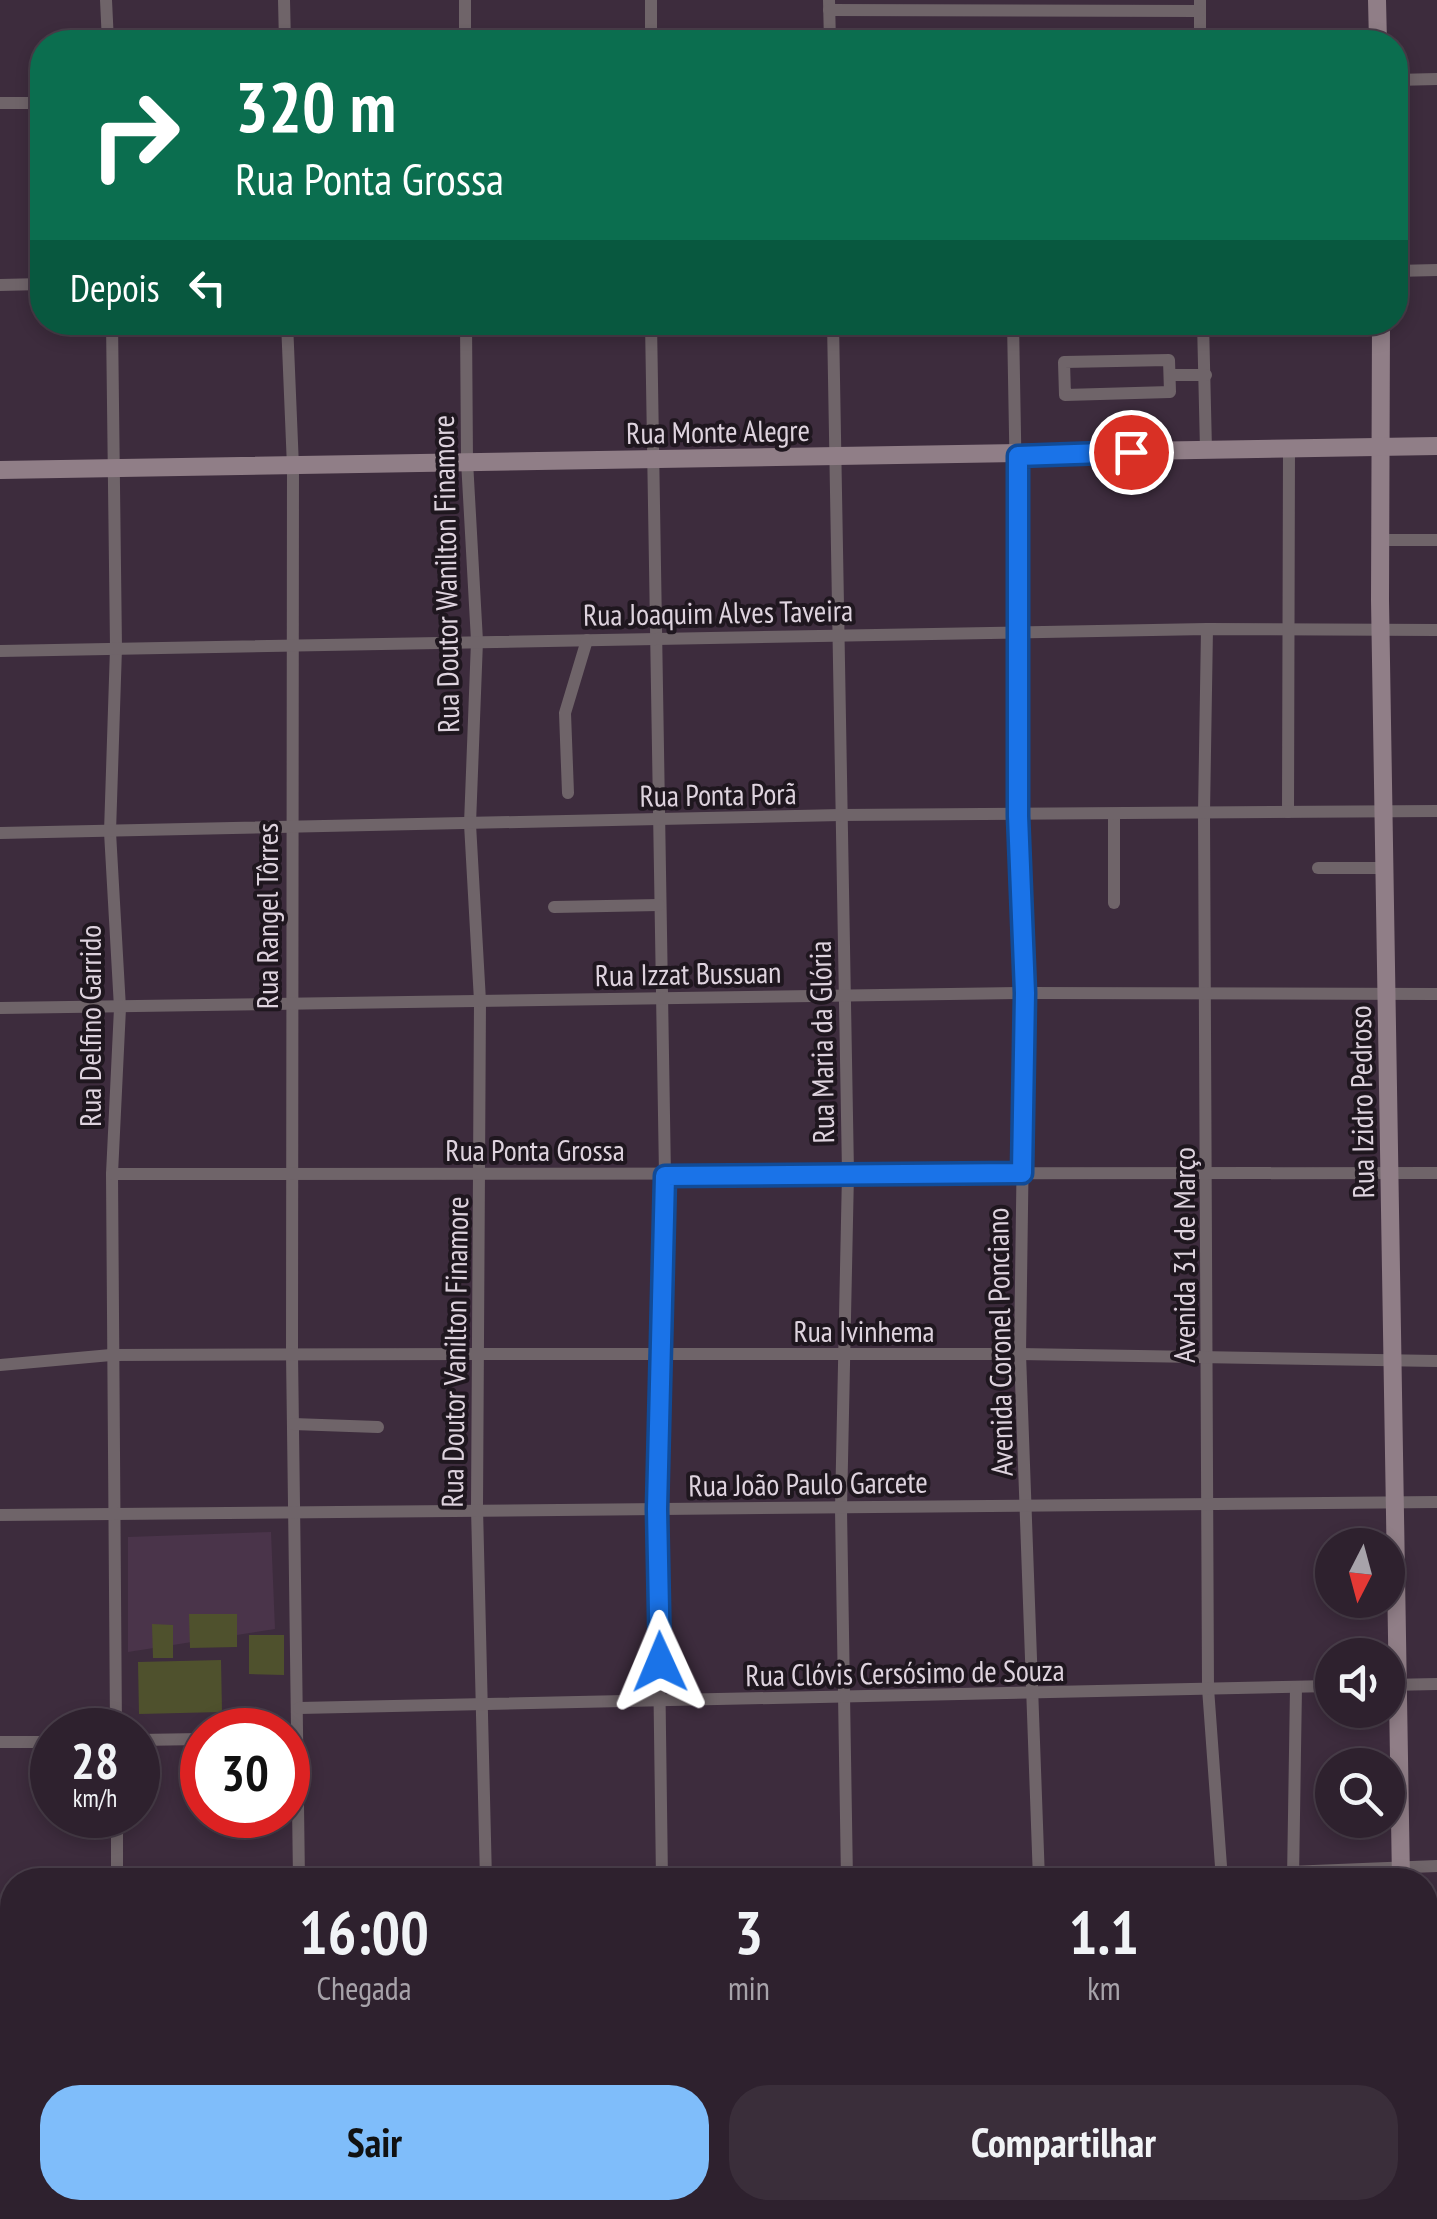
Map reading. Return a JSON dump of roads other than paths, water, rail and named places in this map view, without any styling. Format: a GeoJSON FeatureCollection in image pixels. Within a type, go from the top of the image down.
{"type":"FeatureCollection","features":[{"type":"Feature","properties":{"kind":"street"},"geometry":{"type":"LineString","coordinates":[[106,0],[107,30]]}},
{"type":"Feature","properties":{"kind":"street"},"geometry":{"type":"LineString","coordinates":[[284,0],[284,30]]}},
{"type":"Feature","properties":{"kind":"street"},"geometry":{"type":"LineString","coordinates":[[465,0],[466,30]]}},
{"type":"Feature","properties":{"kind":"street"},"geometry":{"type":"LineString","coordinates":[[651,0],[651,30]]}},
{"type":"Feature","properties":{"kind":"street"},"geometry":{"type":"LineString","coordinates":[[1377,0],[1378,30]]}},
{"type":"Feature","properties":{"kind":"street"},"geometry":{"type":"LineString","coordinates":[[830,5],[1199,5],[1200,30]]}},
{"type":"Feature","properties":{"kind":"street"},"geometry":{"type":"LineString","coordinates":[[1408,80],[1437,79]]}},
{"type":"Feature","properties":{"kind":"street"},"geometry":{"type":"LineString","coordinates":[[0,103],[30,103]]}},
{"type":"Feature","properties":{"kind":"street"},"geometry":{"type":"LineString","coordinates":[[1408,271],[1437,270]]}},
{"type":"Feature","properties":{"kind":"street"},"geometry":{"type":"LineString","coordinates":[[0,285],[30,284]]}},
{"type":"Feature","properties":{"kind":"street","name":"Rua Delfino Garrido"},"geometry":{"type":"LineString","coordinates":[[112,335],[116,648],[110,832],[120,1008],[112,1174],[116,1708]]}},
{"type":"Feature","properties":{"kind":"street","name":"Rua Rangel Tôrres"},"geometry":{"type":"LineString","coordinates":[[287,335],[292,466],[292,1354],[299,1708]]}},
{"type":"Feature","properties":{"kind":"street","name":"Rua Doutor Wanilton Finamore"},"geometry":{"type":"LineString","coordinates":[[466,335],[467,461],[477,641],[470,824]]}},
{"type":"Feature","properties":{"kind":"street"},"geometry":{"type":"LineString","coordinates":[[651,335],[659,998],[665,1176],[657,1509],[662,1868]]}},
{"type":"Feature","properties":{"kind":"street","name":"Rua Maria da Glória"},"geometry":{"type":"LineString","coordinates":[[833,335],[848,1173],[841,1509],[847,1868]]}},
{"type":"Feature","properties":{"kind":"street","name":"Avenida Coronel Ponciano"},"geometry":{"type":"LineString","coordinates":[[1013,335],[1020,632],[1018,816],[1025,993],[1020,1354],[1037,1868]]}},
{"type":"Feature","properties":{"kind":"street"},"geometry":{"type":"LineString","coordinates":[[1204,335],[1206,450]]}},
{"type":"Feature","properties":{"kind":"street","name":"Rua Izidro Pedroso"},"geometry":{"type":"LineString","coordinates":[[1381,335],[1394,1638]]}},
{"type":"Feature","properties":{"kind":"street"},"geometry":{"type":"LineString","coordinates":[[1170,360],[1170,376],[1170,392],[1065,395],[1064,362],[1170,360]]}},
{"type":"Feature","properties":{"kind":"street"},"geometry":{"type":"LineString","coordinates":[[1170,376],[1206,374]]}},
{"type":"Feature","properties":{"kind":"street","name":"Rua Monte Alegre"},"geometry":{"type":"LineString","coordinates":[[0,470],[1018,456],[1437,446]]}},
{"type":"Feature","properties":{"kind":"street"},"geometry":{"type":"LineString","coordinates":[[1288,812],[1289,448]]}},
{"type":"Feature","properties":{"kind":"street"},"geometry":{"type":"LineString","coordinates":[[1381,540],[1437,540]]}},
{"type":"Feature","properties":{"kind":"street","name":"Rua Joaquim Alves Taveira"},"geometry":{"type":"LineString","coordinates":[[0,650],[1207,629],[1437,630]]}},
{"type":"Feature","properties":{"kind":"street","name":"Avenida 31 de Março"},"geometry":{"type":"LineString","coordinates":[[1207,629],[1204,813],[1208,994],[1208,1688],[1221,1868]]}},
{"type":"Feature","properties":{"kind":"street"},"geometry":{"type":"LineString","coordinates":[[568,793],[565,713],[588,640]]}},
{"type":"Feature","properties":{"kind":"street","name":"Rua Ponta Porã"},"geometry":{"type":"LineString","coordinates":[[0,833],[842,816],[1437,811]]}},
{"type":"Feature","properties":{"kind":"street"},"geometry":{"type":"LineString","coordinates":[[1114,816],[1114,903]]}},
{"type":"Feature","properties":{"kind":"street","name":"Rua Doutor Vanilton Finamore"},"geometry":{"type":"LineString","coordinates":[[470,824],[480,1002],[477,1508],[486,1868]]}},
{"type":"Feature","properties":{"kind":"street"},"geometry":{"type":"LineString","coordinates":[[1318,868],[1385,868]]}},
{"type":"Feature","properties":{"kind":"street"},"geometry":{"type":"LineString","coordinates":[[554,907],[659,906]]}},
{"type":"Feature","properties":{"kind":"street","name":"Rua Izzat Bussuan"},"geometry":{"type":"LineString","coordinates":[[0,1008],[1025,993],[1437,994]]}},
{"type":"Feature","properties":{"kind":"street","name":"Rua Ponta Grossa"},"geometry":{"type":"LineString","coordinates":[[112,1174],[1437,1173]]}},
{"type":"Feature","properties":{"kind":"street","name":"Rua Ivinhema"},"geometry":{"type":"LineString","coordinates":[[0,1366],[112,1355],[292,1354],[1020,1354],[1437,1361]]}},
{"type":"Feature","properties":{"kind":"street"},"geometry":{"type":"LineString","coordinates":[[293,1424],[378,1427]]}},
{"type":"Feature","properties":{"kind":"street","name":"Rua João Paulo Garcete"},"geometry":{"type":"LineString","coordinates":[[0,1515],[1437,1502]]}},
{"type":"Feature","properties":{"kind":"street"},"geometry":{"type":"LineString","coordinates":[[1405,1685],[1437,1684]]}},
{"type":"Feature","properties":{"kind":"street"},"geometry":{"type":"LineString","coordinates":[[1293,1868],[1296,1686]]}},
{"type":"Feature","properties":{"kind":"street","name":"Rua Clóvis Cersósimo de Souza"},"geometry":{"type":"LineString","coordinates":[[299,1708],[1029,1696],[1315,1686]]}},
{"type":"Feature","properties":{"kind":"street","name":"Rua Izidro Pedroso"},"geometry":{"type":"LineString","coordinates":[[1395,1728],[1401,1868]]}},
{"type":"Feature","properties":{"kind":"street"},"geometry":{"type":"LineString","coordinates":[[0,1742],[30,1742]]}},
{"type":"Feature","properties":{"kind":"street"},"geometry":{"type":"LineString","coordinates":[[117,1838],[117,1868]]}},
{"type":"Feature","properties":{"kind":"street","name":"Rua Rangel Tôrres"},"geometry":{"type":"LineString","coordinates":[[297,1838],[298,1868]]}}]}
